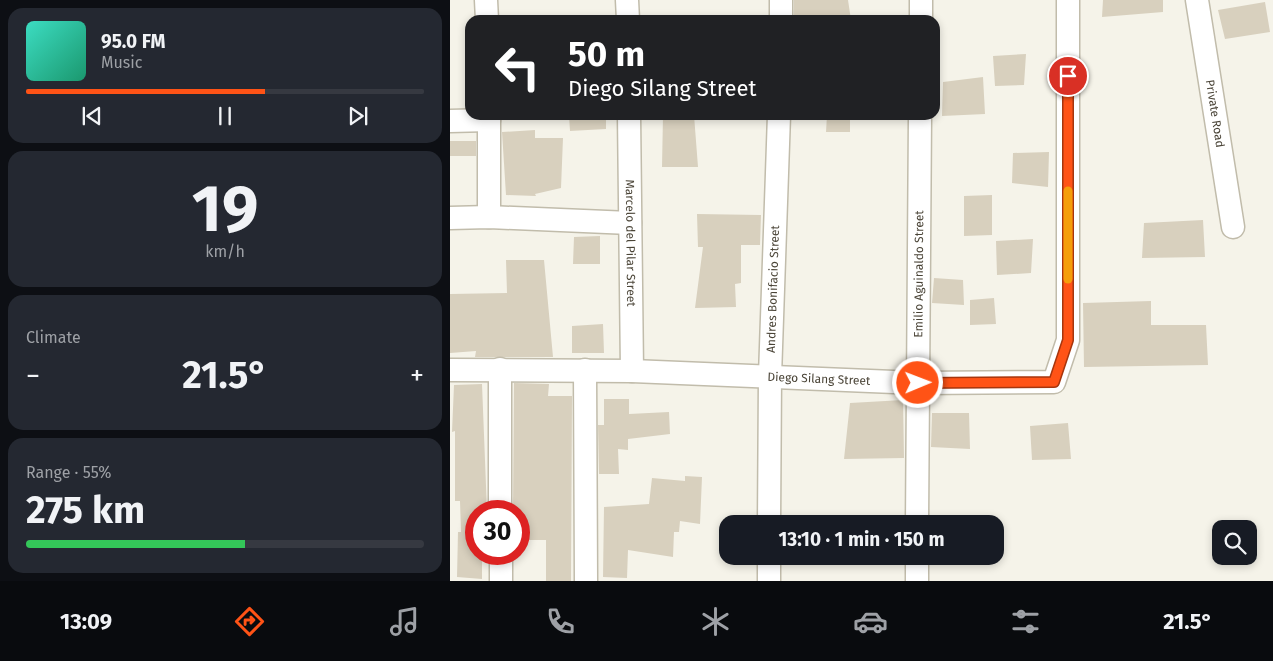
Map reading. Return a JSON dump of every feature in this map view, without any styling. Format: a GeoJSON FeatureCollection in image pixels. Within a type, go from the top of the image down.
{"type":"FeatureCollection","features":[{"type":"Feature","properties":{"kind":"street"},"geometry":{"type":"LineString","coordinates":[[486,0],[487,15]]}},
{"type":"Feature","properties":{"kind":"street"},"geometry":{"type":"LineString","coordinates":[[628,0],[628,15]]}},
{"type":"Feature","properties":{"kind":"street"},"geometry":{"type":"LineString","coordinates":[[781,0],[781,15]]}},
{"type":"Feature","properties":{"kind":"street"},"geometry":{"type":"LineString","coordinates":[[921,0],[921,15]]}},
{"type":"Feature","properties":{"kind":"street","name":"Diego Silang Street"},"geometry":{"type":"LineString","coordinates":[[450,370],[632,370],[918,383],[1054,382],[1068,340],[1068,0]]}},
{"type":"Feature","properties":{"kind":"street","name":"Private Road"},"geometry":{"type":"LineString","coordinates":[[1197,0],[1233,227]]}},
{"type":"Feature","properties":{"kind":"street"},"geometry":{"type":"LineString","coordinates":[[450,121],[465,119]]}},
{"type":"Feature","properties":{"kind":"street"},"geometry":{"type":"LineString","coordinates":[[489,120],[489,217]]}},
{"type":"Feature","properties":{"kind":"street","name":"Marcelo del Pilar Street"},"geometry":{"type":"LineString","coordinates":[[629,120],[632,370]]}},
{"type":"Feature","properties":{"kind":"street","name":"Andres Bonifacio Street"},"geometry":{"type":"LineString","coordinates":[[769,515],[770,376],[779,120]]}},
{"type":"Feature","properties":{"kind":"street","name":"Emilio Aguinaldo Street"},"geometry":{"type":"LineString","coordinates":[[917,515],[920,120]]}},
{"type":"Feature","properties":{"kind":"street"},"geometry":{"type":"LineString","coordinates":[[450,218],[489,217],[630,223]]}},
{"type":"Feature","properties":{"kind":"street"},"geometry":{"type":"LineString","coordinates":[[500,369],[500,500]]}},
{"type":"Feature","properties":{"kind":"street"},"geometry":{"type":"LineString","coordinates":[[585,370],[586,581]]}},
{"type":"Feature","properties":{"kind":"street"},"geometry":{"type":"LineString","coordinates":[[501,565],[501,581]]}},
{"type":"Feature","properties":{"kind":"street"},"geometry":{"type":"LineString","coordinates":[[769,565],[769,581]]}},
{"type":"Feature","properties":{"kind":"street"},"geometry":{"type":"LineString","coordinates":[[917,565],[917,581]]}},
{"type":"Feature","properties":{"kind":"building"},"geometry":{"type":"Polygon","coordinates":[[[794,0],[848,0],[850,15],[794,15],[794,0]]]}},
{"type":"Feature","properties":{"kind":"building"},"geometry":{"type":"Polygon","coordinates":[[[1103,0],[1163,0],[1163,12],[1102,17],[1103,0]]]}},
{"type":"Feature","properties":{"kind":"building"},"geometry":{"type":"Polygon","coordinates":[[[1265,2],[1270,32],[1225,39],[1218,10],[1265,2]]]}},
{"type":"Feature","properties":{"kind":"building"},"geometry":{"type":"Polygon","coordinates":[[[1026,54],[1024,85],[995,86],[993,56],[1026,54]]]}},
{"type":"Feature","properties":{"kind":"building"},"geometry":{"type":"Polygon","coordinates":[[[983,77],[985,114],[942,116],[943,82],[983,77]]]}},
{"type":"Feature","properties":{"kind":"building"},"geometry":{"type":"Polygon","coordinates":[[[569,120],[606,120],[606,129],[570,131],[569,120]]]}},
{"type":"Feature","properties":{"kind":"building"},"geometry":{"type":"Polygon","coordinates":[[[663,120],[694,120],[698,167],[662,167],[663,120]]]}},
{"type":"Feature","properties":{"kind":"building"},"geometry":{"type":"Polygon","coordinates":[[[827,120],[850,120],[850,132],[826,132],[827,120]]]}},
{"type":"Feature","properties":{"kind":"building"},"geometry":{"type":"Polygon","coordinates":[[[535,130],[535,138],[563,138],[561,188],[535,194],[536,196],[506,195],[502,132],[535,130]]]}},
{"type":"Feature","properties":{"kind":"building"},"geometry":{"type":"Polygon","coordinates":[[[450,141],[476,141],[476,156],[450,156],[450,141]]]}},
{"type":"Feature","properties":{"kind":"building"},"geometry":{"type":"Polygon","coordinates":[[[1049,152],[1048,187],[1012,183],[1013,153],[1049,152]]]}},
{"type":"Feature","properties":{"kind":"building"},"geometry":{"type":"Polygon","coordinates":[[[992,195],[992,235],[964,236],[964,196],[992,195]]]}},
{"type":"Feature","properties":{"kind":"building"},"geometry":{"type":"Polygon","coordinates":[[[697,214],[761,215],[760,245],[741,245],[741,283],[735,284],[736,307],[695,308],[703,247],[698,247],[697,214]]]}},
{"type":"Feature","properties":{"kind":"building"},"geometry":{"type":"Polygon","coordinates":[[[1203,220],[1205,257],[1142,258],[1144,223],[1203,220]]]}},
{"type":"Feature","properties":{"kind":"building"},"geometry":{"type":"Polygon","coordinates":[[[600,236],[600,264],[573,264],[574,237],[600,236]]]}},
{"type":"Feature","properties":{"kind":"building"},"geometry":{"type":"Polygon","coordinates":[[[1033,239],[1031,273],[997,275],[996,241],[1033,239]]]}},
{"type":"Feature","properties":{"kind":"building"},"geometry":{"type":"Polygon","coordinates":[[[506,260],[544,260],[553,357],[475,357],[476,351],[450,353],[450,294],[507,293],[506,260]]]}},
{"type":"Feature","properties":{"kind":"building"},"geometry":{"type":"Polygon","coordinates":[[[934,278],[963,280],[964,305],[932,303],[934,278]]]}},
{"type":"Feature","properties":{"kind":"building"},"geometry":{"type":"Polygon","coordinates":[[[994,298],[996,324],[970,325],[970,300],[994,298]]]}},
{"type":"Feature","properties":{"kind":"building"},"geometry":{"type":"Polygon","coordinates":[[[1151,301],[1151,325],[1206,325],[1208,365],[1084,367],[1083,303],[1151,301]]]}},
{"type":"Feature","properties":{"kind":"building"},"geometry":{"type":"Polygon","coordinates":[[[603,324],[604,353],[572,353],[572,326],[603,324]]]}},
{"type":"Feature","properties":{"kind":"building"},"geometry":{"type":"Polygon","coordinates":[[[514,383],[549,384],[548,396],[572,396],[571,581],[546,581],[546,540],[530,540],[530,500],[513,500],[514,383]]]}},
{"type":"Feature","properties":{"kind":"building"},"geometry":{"type":"Polygon","coordinates":[[[482,384],[487,500],[465,500],[465,565],[482,565],[482,579],[457,577],[458,532],[461,532],[460,501],[455,501],[455,431],[452,432],[454,385],[482,384]]]}},
{"type":"Feature","properties":{"kind":"building"},"geometry":{"type":"Polygon","coordinates":[[[604,399],[629,399],[629,414],[669,412],[670,434],[628,439],[628,450],[618,449],[619,474],[599,474],[598,425],[604,425],[604,399]]]}},
{"type":"Feature","properties":{"kind":"building"},"geometry":{"type":"Polygon","coordinates":[[[903,400],[904,458],[844,459],[850,403],[903,400]]]}},
{"type":"Feature","properties":{"kind":"building"},"geometry":{"type":"Polygon","coordinates":[[[932,413],[969,413],[970,449],[931,447],[932,413]]]}},
{"type":"Feature","properties":{"kind":"building"},"geometry":{"type":"Polygon","coordinates":[[[1068,423],[1071,459],[1032,460],[1030,426],[1068,423]]]}},
{"type":"Feature","properties":{"kind":"building"},"geometry":{"type":"Polygon","coordinates":[[[685,476],[702,477],[700,524],[680,521],[679,532],[674,532],[673,557],[628,550],[627,578],[603,577],[604,507],[649,504],[652,478],[685,481],[685,476]]]}},
{"type":"Feature","properties":{"kind":"slow traffic"},"geometry":{"type":"LineString","coordinates":[[1068,191],[1068,279]]}},
{"type":"Feature","properties":{"kind":"route"},"geometry":{"type":"LineString","coordinates":[[918,383],[1054,382],[1068,340],[1068,76]]}}]}
